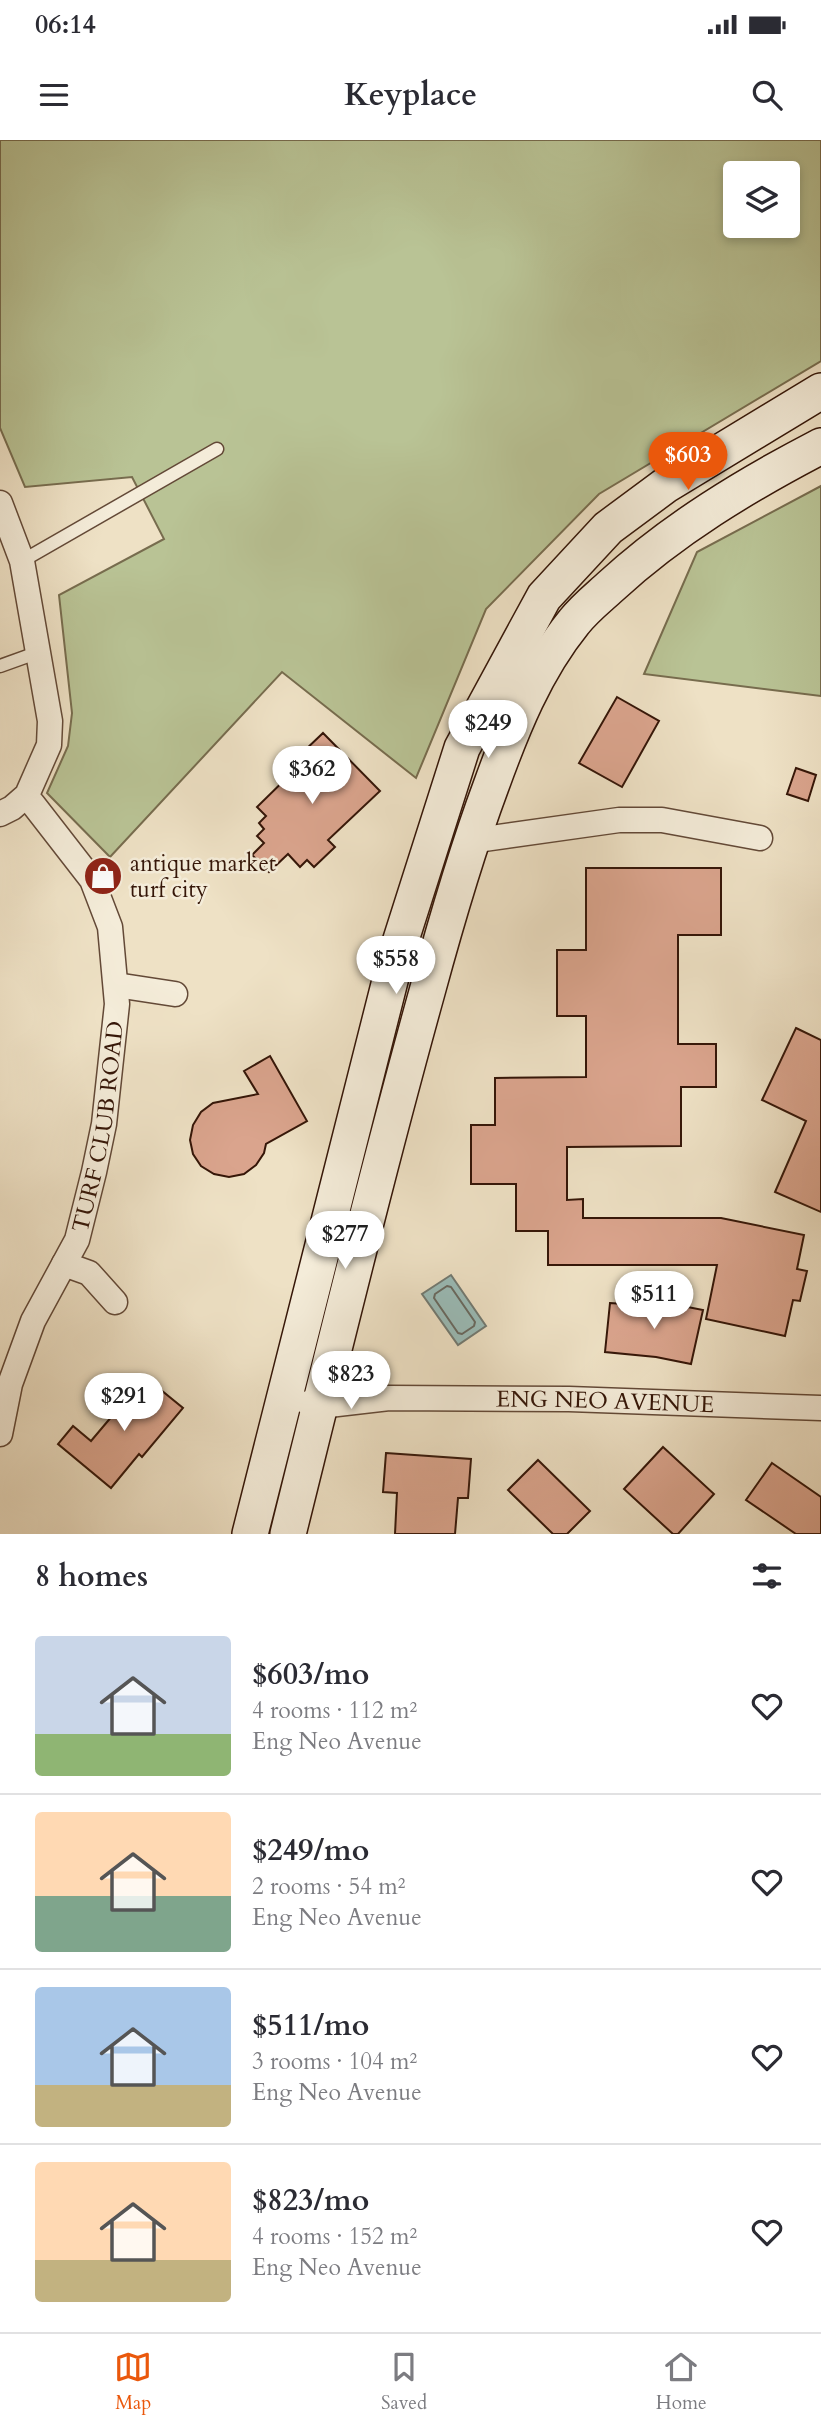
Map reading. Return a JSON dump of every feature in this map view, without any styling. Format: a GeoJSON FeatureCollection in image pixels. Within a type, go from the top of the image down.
{"type":"FeatureCollection","features":[{"type":"Feature","properties":{"kind":"main road"},"geometry":{"type":"LineString","coordinates":[[250,1534],[398,950],[462,748],[544,597],[608,528],[666,485],[821,391]]}},
{"type":"Feature","properties":{"kind":"main road"},"geometry":{"type":"LineString","coordinates":[[288,1534],[378,1167],[470,841],[499,762],[532,685],[575,620],[641,559],[769,473],[821,446]]}},
{"type":"Feature","properties":{"kind":"street"},"geometry":{"type":"LineString","coordinates":[[0,503],[22,561],[50,721],[49,745],[27,795],[0,814]]}},
{"type":"Feature","properties":{"kind":"street","name":"TURF CLUB ROAD"},"geometry":{"type":"LineString","coordinates":[[0,1434],[10,1384],[33,1321],[77,1240],[104,1124],[117,1004],[110,927],[92,880],[33,804]]}},
{"type":"Feature","properties":{"kind":"street"},"geometry":{"type":"LineString","coordinates":[[470,841],[619,820],[662,820],[760,838]]}},
{"type":"Feature","properties":{"kind":"street"},"geometry":{"type":"LineString","coordinates":[[116,985],[175,995]]}},
{"type":"Feature","properties":{"kind":"street"},"geometry":{"type":"LineString","coordinates":[[64,1264],[89,1273],[115,1302]]}},
{"type":"Feature","properties":{"kind":"street","name":"ENG NEO AVENUE"},"geometry":{"type":"LineString","coordinates":[[287,1382],[323,1393],[389,1398],[569,1399],[821,1408]]}},
{"type":"Feature","properties":{"kind":"lane"},"geometry":{"type":"LineString","coordinates":[[22,561],[217,449]]}},
{"type":"Feature","properties":{"kind":"lane"},"geometry":{"type":"LineString","coordinates":[[0,666],[38,652]]}},
{"type":"Feature","properties":{"kind":"green space"},"geometry":{"type":"Polygon","coordinates":[[[0,140],[821,140],[821,361],[599,494],[486,609],[416,778],[282,672],[110,857],[47,793],[68,746],[72,713],[59,595],[164,539],[132,477],[25,487],[0,428],[0,140]]]}},
{"type":"Feature","properties":{"kind":"green space"},"geometry":{"type":"Polygon","coordinates":[[[821,486],[821,696],[644,674],[697,552],[821,486]]]}},
{"type":"Feature","properties":{"kind":"water"},"geometry":{"type":"Polygon","coordinates":[[[451,1275],[486,1326],[458,1345],[422,1294],[451,1275]]]}},
{"type":"Feature","properties":{"kind":"building"},"geometry":{"type":"Polygon","coordinates":[[[617,697],[659,721],[622,787],[579,763],[617,697]]]}},
{"type":"Feature","properties":{"kind":"building"},"geometry":{"type":"Polygon","coordinates":[[[323,733],[380,791],[328,840],[335,847],[314,867],[307,860],[300,867],[288,854],[269,872],[252,855],[264,843],[257,836],[264,829],[259,823],[266,816],[257,807],[307,758],[302,753],[323,733]]]}},
{"type":"Feature","properties":{"kind":"building"},"geometry":{"type":"Polygon","coordinates":[[[796,768],[816,775],[808,801],[787,794],[796,768]]]}},
{"type":"Feature","properties":{"kind":"building"},"geometry":{"type":"Polygon","coordinates":[[[586,868],[721,868],[721,935],[678,935],[678,1044],[716,1044],[716,1087],[681,1087],[681,1146],[567,1147],[567,1200],[583,1199],[583,1218],[721,1218],[804,1235],[797,1269],[807,1271],[800,1301],[793,1300],[785,1336],[706,1319],[717,1265],[548,1265],[548,1231],[516,1231],[516,1184],[471,1184],[471,1125],[495,1125],[495,1078],[586,1077],[586,1016],[557,1016],[557,950],[586,950],[586,868]]]}},
{"type":"Feature","properties":{"kind":"building"},"geometry":{"type":"Polygon","coordinates":[[[796,1028],[821,1040],[821,1212],[775,1192],[806,1121],[762,1100],[796,1028]]]}},
{"type":"Feature","properties":{"kind":"building"},"geometry":{"type":"Polygon","coordinates":[[[270,1056],[307,1121],[266,1144],[256,1165],[244,1174],[229,1177],[214,1174],[201,1166],[193,1154],[190,1140],[193,1125],[201,1112],[213,1103],[258,1094],[244,1071],[270,1056]]]}},
{"type":"Feature","properties":{"kind":"building"},"geometry":{"type":"Polygon","coordinates":[[[610,1303],[666,1307],[667,1303],[703,1310],[691,1364],[605,1352],[610,1303]]]}},
{"type":"Feature","properties":{"kind":"building"},"geometry":{"type":"Polygon","coordinates":[[[145,1377],[183,1408],[142,1457],[139,1454],[111,1488],[58,1444],[73,1426],[91,1441],[145,1377]]]}},
{"type":"Feature","properties":{"kind":"building"},"geometry":{"type":"Polygon","coordinates":[[[663,1447],[714,1494],[678,1534],[673,1534],[624,1489],[663,1447]]]}},
{"type":"Feature","properties":{"kind":"building"},"geometry":{"type":"Polygon","coordinates":[[[386,1453],[471,1459],[468,1498],[458,1498],[455,1534],[395,1534],[397,1493],[383,1492],[386,1453]]]}},
{"type":"Feature","properties":{"kind":"building"},"geometry":{"type":"Polygon","coordinates":[[[538,1460],[590,1511],[567,1534],[553,1534],[508,1490],[538,1460]]]}},
{"type":"Feature","properties":{"kind":"building"},"geometry":{"type":"Polygon","coordinates":[[[772,1463],[821,1497],[821,1534],[796,1534],[746,1500],[772,1463]]]}},
{"type":"Feature","properties":{"kind":"place","name":"antique market turf city"},"geometry":{"type":"Point","coordinates":[103,876]}}]}
